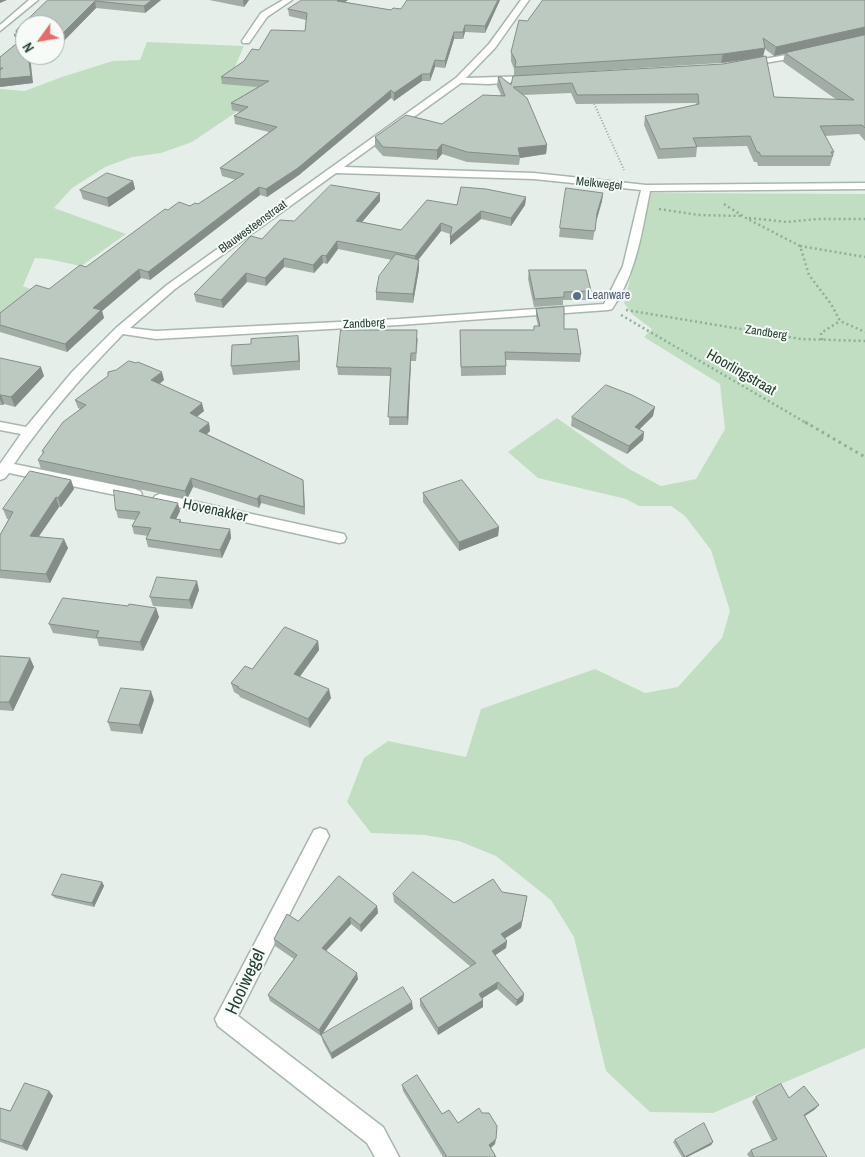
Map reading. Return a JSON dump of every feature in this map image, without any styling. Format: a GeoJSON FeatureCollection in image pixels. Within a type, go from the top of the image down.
{"type":"FeatureCollection","features":[{"type":"Feature","properties":{"kind":"street"},"geometry":{"type":"LineString","coordinates":[[0,29],[34,0]]}},
{"type":"Feature","properties":{"kind":"street"},"geometry":{"type":"LineString","coordinates":[[246,41],[264,15],[288,0]]}},
{"type":"Feature","properties":{"kind":"street","name":"Blauwesteenstraat"},"geometry":{"type":"LineString","coordinates":[[2,471],[29,432],[76,375],[120,330],[171,286],[459,80],[492,46],[525,0]]}},
{"type":"Feature","properties":{"kind":"street"},"geometry":{"type":"LineString","coordinates":[[734,66],[813,52]]}},
{"type":"Feature","properties":{"kind":"street"},"geometry":{"type":"LineString","coordinates":[[459,80],[488,81],[545,78]]}},
{"type":"Feature","properties":{"kind":"street","name":"Melkwegel"},"geometry":{"type":"LineString","coordinates":[[334,170],[534,176],[646,188],[865,186]]}},
{"type":"Feature","properties":{"kind":"street"},"geometry":{"type":"LineString","coordinates":[[608,307],[616,296],[628,262],[646,188]]}},
{"type":"Feature","properties":{"kind":"street","name":"Zandberg"},"geometry":{"type":"LineString","coordinates":[[120,330],[156,335],[405,322],[608,307]]}},
{"type":"Feature","properties":{"kind":"street"},"geometry":{"type":"LineString","coordinates":[[0,426],[29,432]]}},
{"type":"Feature","properties":{"kind":"street","name":"Hovenakker"},"geometry":{"type":"LineString","coordinates":[[2,471],[339,538]]}},
{"type":"Feature","properties":{"kind":"street","name":"Hooiwegel"},"geometry":{"type":"LineString","coordinates":[[320,836],[225,1019],[375,1135],[388,1157]]}},
{"type":"Feature","properties":{"kind":"path"},"geometry":{"type":"LineString","coordinates":[[593,99],[632,187]]}},
{"type":"Feature","properties":{"kind":"path"},"geometry":{"type":"LineString","coordinates":[[689,187],[718,200],[746,218],[800,246],[865,257]]}},
{"type":"Feature","properties":{"kind":"path"},"geometry":{"type":"LineString","coordinates":[[642,208],[672,210],[698,215],[743,216]]}},
{"type":"Feature","properties":{"kind":"path"},"geometry":{"type":"LineString","coordinates":[[746,218],[787,222],[817,218],[865,219]]}},
{"type":"Feature","properties":{"kind":"path"},"geometry":{"type":"LineString","coordinates":[[800,246],[810,278],[836,310],[840,321],[865,332]]}},
{"type":"Feature","properties":{"kind":"path","name":"Zandberg"},"geometry":{"type":"LineString","coordinates":[[608,307],[801,339],[865,341]]}},
{"type":"Feature","properties":{"kind":"path","name":"Hoorlingstraat"},"geometry":{"type":"LineString","coordinates":[[608,307],[865,457]]}},
{"type":"Feature","properties":{"kind":"path"},"geometry":{"type":"LineString","coordinates":[[822,340],[822,333],[840,321]]}},
{"type":"Feature","properties":{"kind":"green space"},"geometry":{"type":"Polygon","coordinates":[[[147,42],[244,46],[234,69],[341,74],[263,94],[192,142],[161,153],[132,157],[105,167],[72,188],[54,208],[126,234],[81,266],[35,258],[23,286],[35,291],[0,321],[0,89],[25,91],[113,61],[140,60],[147,42]]]}},
{"type":"Feature","properties":{"kind":"green space"},"geometry":{"type":"Polygon","coordinates":[[[651,193],[865,194],[865,1048],[713,1113],[650,1112],[606,1071],[574,937],[551,900],[496,856],[459,841],[425,835],[371,833],[347,802],[364,758],[388,741],[466,757],[481,709],[595,669],[645,693],[678,687],[722,638],[730,611],[711,550],[685,516],[671,506],[639,506],[626,499],[538,478],[508,452],[557,418],[629,469],[661,486],[696,479],[725,429],[720,384],[644,337],[652,329],[632,314],[624,303],[651,193]]]}},
{"type":"Feature","properties":{"kind":"building"},"geometry":{"type":"Polygon","coordinates":[[[48,0],[152,0],[144,6],[95,1],[65,31],[65,15],[33,15],[48,0]]]}},
{"type":"Feature","properties":{"kind":"building"},"geometry":{"type":"Polygon","coordinates":[[[302,0],[338,0],[391,10],[393,8],[401,9],[407,0],[498,0],[485,26],[465,25],[463,32],[454,32],[445,61],[435,60],[430,74],[422,74],[394,93],[391,90],[298,168],[266,189],[259,187],[148,272],[139,269],[93,308],[101,310],[65,344],[0,325],[0,313],[36,285],[49,289],[80,265],[86,267],[165,209],[168,210],[179,202],[190,206],[195,203],[198,204],[244,174],[220,168],[277,127],[234,116],[248,107],[231,103],[269,81],[221,77],[244,61],[252,49],[259,50],[271,30],[305,31],[307,13],[288,9],[302,0]]]}},
{"type":"Feature","properties":{"kind":"building"},"geometry":{"type":"Polygon","coordinates":[[[543,0],[865,0],[865,27],[776,47],[763,38],[765,48],[723,54],[515,67],[516,61],[511,52],[519,20],[527,21],[543,0]]]}},
{"type":"Feature","properties":{"kind":"building"},"geometry":{"type":"Polygon","coordinates":[[[865,35],[865,128],[862,125],[820,126],[834,152],[831,152],[833,156],[761,156],[757,152],[750,136],[693,138],[697,147],[660,149],[645,116],[699,104],[698,94],[577,95],[572,83],[513,87],[527,98],[547,145],[518,148],[520,156],[467,152],[442,144],[437,150],[383,147],[375,137],[406,115],[442,124],[483,95],[505,96],[498,77],[501,77],[511,85],[513,76],[723,64],[766,56],[774,97],[854,100],[785,53],[865,35]]]}},
{"type":"Feature","properties":{"kind":"building"},"geometry":{"type":"Polygon","coordinates":[[[15,45],[15,65],[29,65],[31,76],[0,79],[0,70],[3,68],[0,68],[0,57],[15,45]]]}},
{"type":"Feature","properties":{"kind":"building"},"geometry":{"type":"Polygon","coordinates":[[[107,173],[133,181],[107,198],[80,190],[107,173]]]}},
{"type":"Feature","properties":{"kind":"building"},"geometry":{"type":"Polygon","coordinates":[[[331,185],[380,193],[356,221],[401,230],[427,200],[457,205],[461,187],[486,189],[526,197],[511,218],[481,211],[450,237],[452,227],[441,223],[415,256],[337,241],[326,256],[322,255],[313,265],[284,258],[265,278],[246,273],[221,300],[194,294],[251,236],[262,239],[280,220],[294,221],[331,185]]]}},
{"type":"Feature","properties":{"kind":"building"},"geometry":{"type":"Polygon","coordinates":[[[566,188],[603,193],[597,213],[595,231],[560,228],[566,188]]]}},
{"type":"Feature","properties":{"kind":"building"},"geometry":{"type":"Polygon","coordinates":[[[396,254],[419,260],[413,294],[376,292],[379,276],[396,254]]]}},
{"type":"Feature","properties":{"kind":"building"},"geometry":{"type":"Polygon","coordinates":[[[529,270],[586,270],[591,291],[564,292],[564,297],[535,299],[529,270]]]}},
{"type":"Feature","properties":{"kind":"building"},"geometry":{"type":"Polygon","coordinates":[[[564,307],[564,329],[577,329],[581,354],[505,352],[506,366],[461,367],[460,330],[534,330],[534,326],[540,326],[536,309],[564,307]]]}},
{"type":"Feature","properties":{"kind":"building"},"geometry":{"type":"Polygon","coordinates":[[[341,330],[417,330],[416,353],[411,353],[407,417],[388,417],[391,368],[337,367],[341,330]]]}},
{"type":"Feature","properties":{"kind":"building"},"geometry":{"type":"Polygon","coordinates":[[[298,336],[299,361],[231,366],[232,345],[251,344],[251,339],[298,336]]]}},
{"type":"Feature","properties":{"kind":"building"},"geometry":{"type":"Polygon","coordinates":[[[0,358],[41,367],[11,397],[0,395],[0,358]]]}},
{"type":"Feature","properties":{"kind":"building"},"geometry":{"type":"Polygon","coordinates":[[[129,361],[138,362],[162,372],[151,380],[202,403],[190,413],[209,423],[199,431],[303,480],[304,507],[260,495],[257,499],[191,478],[185,491],[38,460],[44,452],[42,451],[63,422],[86,405],[75,400],[108,376],[108,372],[116,370],[129,361]]]}},
{"type":"Feature","properties":{"kind":"building"},"geometry":{"type":"Polygon","coordinates":[[[606,385],[632,395],[655,407],[635,427],[644,432],[629,446],[572,417],[606,385]]]}},
{"type":"Feature","properties":{"kind":"building"},"geometry":{"type":"Polygon","coordinates":[[[30,471],[71,480],[58,498],[56,497],[30,536],[64,539],[46,574],[0,570],[0,535],[13,512],[3,509],[30,471]]]}},
{"type":"Feature","properties":{"kind":"building"},"geometry":{"type":"Polygon","coordinates":[[[462,480],[499,527],[459,542],[423,493],[462,480]]]}},
{"type":"Feature","properties":{"kind":"building"},"geometry":{"type":"Polygon","coordinates":[[[114,490],[178,503],[170,518],[181,520],[179,522],[230,529],[220,550],[146,539],[151,528],[132,526],[140,512],[116,510],[114,490]]]}},
{"type":"Feature","properties":{"kind":"building"},"geometry":{"type":"Polygon","coordinates":[[[157,577],[197,581],[189,600],[150,597],[157,577]]]}},
{"type":"Feature","properties":{"kind":"building"},"geometry":{"type":"Polygon","coordinates":[[[63,598],[156,608],[140,642],[96,637],[99,631],[49,624],[63,598]]]}},
{"type":"Feature","properties":{"kind":"building"},"geometry":{"type":"Polygon","coordinates":[[[285,627],[318,641],[294,674],[329,689],[308,719],[238,688],[231,683],[245,666],[252,669],[285,627]]]}},
{"type":"Feature","properties":{"kind":"building"},"geometry":{"type":"Polygon","coordinates":[[[0,656],[30,658],[9,702],[0,702],[0,656]]]}},
{"type":"Feature","properties":{"kind":"building"},"geometry":{"type":"Polygon","coordinates":[[[121,688],[151,691],[139,725],[108,722],[121,688]]]}},
{"type":"Feature","properties":{"kind":"building"},"geometry":{"type":"Polygon","coordinates":[[[413,872],[454,903],[493,879],[502,892],[527,896],[522,921],[501,934],[507,941],[492,951],[524,994],[517,1000],[498,982],[479,994],[483,1000],[438,1028],[420,999],[476,963],[393,894],[413,872]]]}},
{"type":"Feature","properties":{"kind":"building"},"geometry":{"type":"Polygon","coordinates":[[[62,874],[102,882],[92,903],[52,895],[62,874]]]}},
{"type":"Feature","properties":{"kind":"building"},"geometry":{"type":"Polygon","coordinates":[[[339,876],[377,906],[360,925],[350,917],[322,948],[357,973],[319,1030],[268,995],[297,955],[274,939],[287,914],[298,921],[339,876]]]}},
{"type":"Feature","properties":{"kind":"building"},"geometry":{"type":"Polygon","coordinates":[[[403,987],[412,1002],[331,1053],[321,1035],[403,987]]]}},
{"type":"Feature","properties":{"kind":"building"},"geometry":{"type":"Polygon","coordinates":[[[417,1075],[442,1114],[449,1110],[458,1123],[479,1108],[482,1113],[489,1113],[497,1126],[496,1139],[489,1145],[496,1157],[447,1157],[402,1085],[417,1075]]]}},
{"type":"Feature","properties":{"kind":"building"},"geometry":{"type":"Polygon","coordinates":[[[25,1083],[49,1091],[22,1146],[0,1139],[0,1108],[10,1111],[25,1083]]]}},
{"type":"Feature","properties":{"kind":"building"},"geometry":{"type":"Polygon","coordinates":[[[781,1084],[789,1098],[804,1086],[819,1105],[804,1115],[827,1157],[754,1157],[751,1150],[777,1139],[756,1097],[781,1084]]]}},
{"type":"Feature","properties":{"kind":"building"},"geometry":{"type":"Polygon","coordinates":[[[704,1123],[713,1142],[685,1157],[675,1140],[704,1123]]]}},
{"type":"Feature","properties":{"kind":"place","name":"Leanware"},"geometry":{"type":"Point","coordinates":[577,296]}}]}
